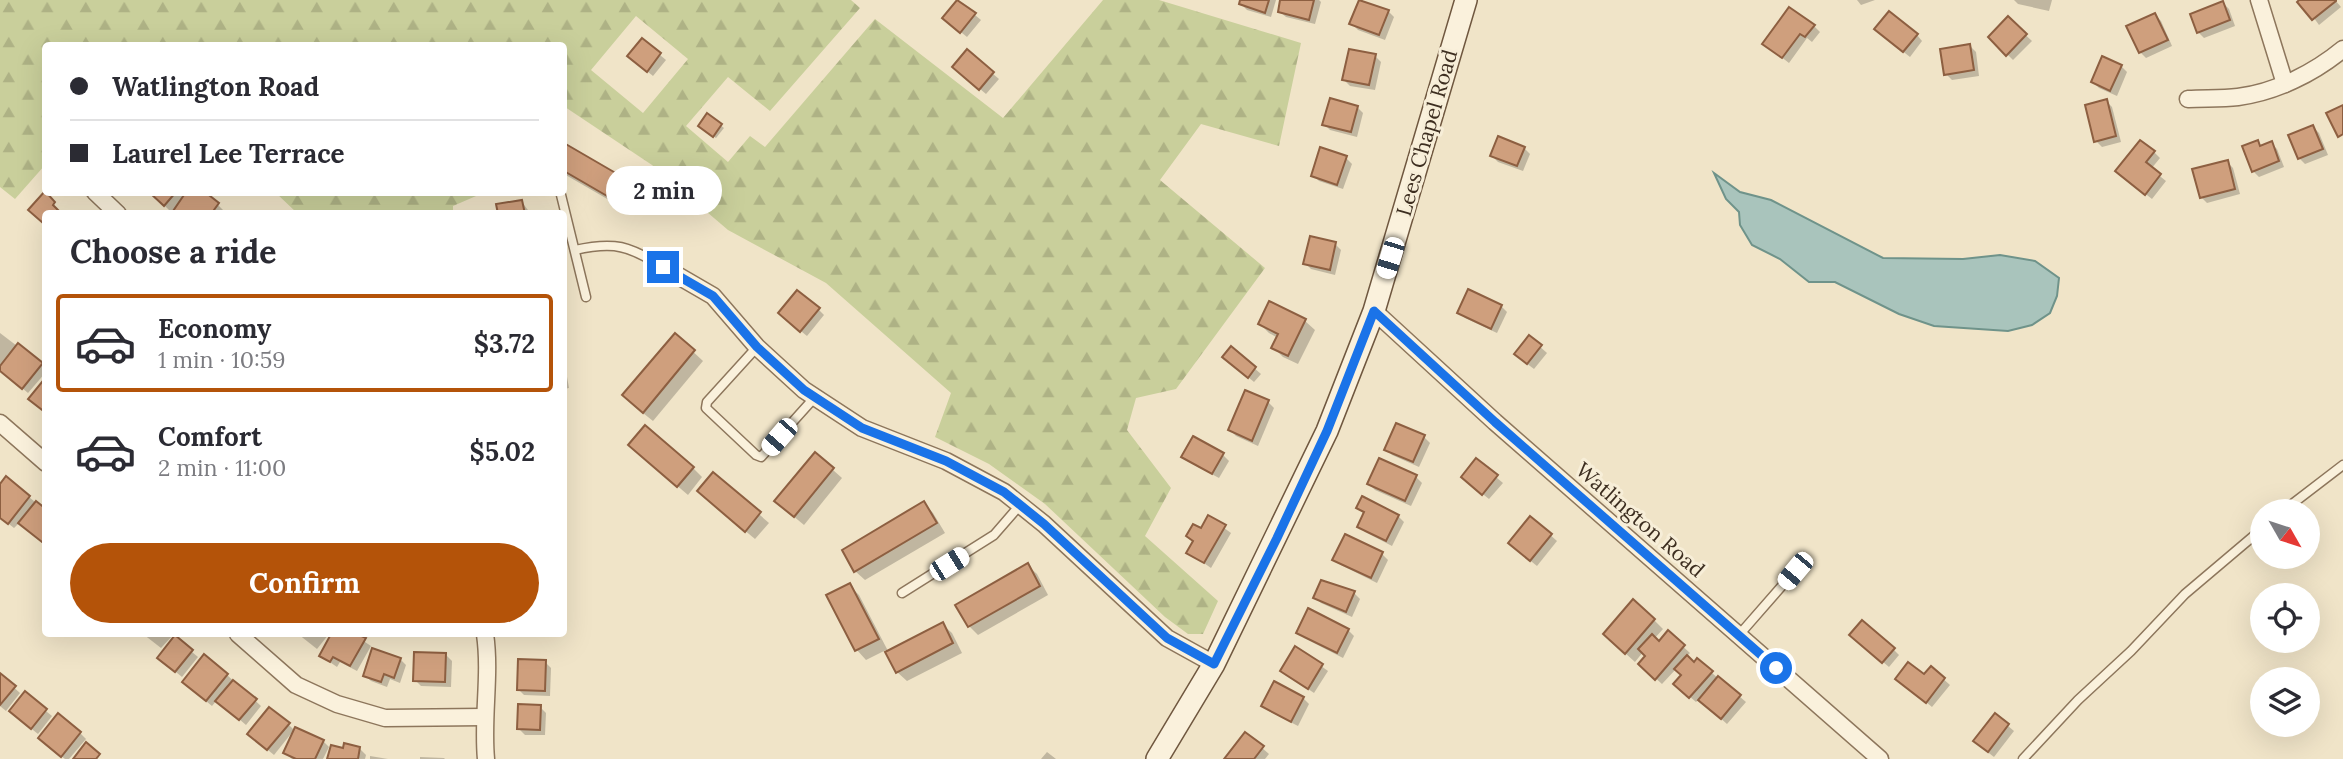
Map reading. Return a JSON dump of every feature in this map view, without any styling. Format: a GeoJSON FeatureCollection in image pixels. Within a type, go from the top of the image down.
{"type":"FeatureCollection","features":[{"type":"Feature","properties":{"kind":"main road","name":"Lees Chapel Road"},"geometry":{"type":"LineString","coordinates":[[1157,759],[1214,664],[1327,431],[1374,311],[1466,0]]}},
{"type":"Feature","properties":{"kind":"street"},"geometry":{"type":"LineString","coordinates":[[2259,0],[2285,84]]}},
{"type":"Feature","properties":{"kind":"street"},"geometry":{"type":"LineString","coordinates":[[2188,99],[2240,97],[2285,84],[2324,65],[2343,48]]}},
{"type":"Feature","properties":{"kind":"street"},"geometry":{"type":"LineString","coordinates":[[99,196],[114,210]]}},
{"type":"Feature","properties":{"kind":"street"},"geometry":{"type":"LineString","coordinates":[[663,267],[713,296],[757,347],[804,390],[862,428],[946,461],[1004,492],[1044,524],[1167,638],[1214,664]]}},
{"type":"Feature","properties":{"kind":"street","name":"Watlington Road"},"geometry":{"type":"LineString","coordinates":[[1374,311],[1495,422],[1880,759]]}},
{"type":"Feature","properties":{"kind":"street"},"geometry":{"type":"LineString","coordinates":[[0,423],[42,460]]}},
{"type":"Feature","properties":{"kind":"street"},"geometry":{"type":"LineString","coordinates":[[241,637],[296,685],[337,704],[385,718],[484,717]]}},
{"type":"Feature","properties":{"kind":"street"},"geometry":{"type":"LineString","coordinates":[[485,637],[488,657],[484,717],[486,759]]}},
{"type":"Feature","properties":{"kind":"lane"},"geometry":{"type":"LineString","coordinates":[[567,219],[586,297]]}},
{"type":"Feature","properties":{"kind":"lane"},"geometry":{"type":"LineString","coordinates":[[575,250],[610,244],[624,246],[663,267]]}},
{"type":"Feature","properties":{"kind":"lane"},"geometry":{"type":"LineString","coordinates":[[757,347],[707,402],[706,408],[756,455],[761,457],[814,397]]}},
{"type":"Feature","properties":{"kind":"lane"},"geometry":{"type":"LineString","coordinates":[[2299,499],[2343,465]]}},
{"type":"Feature","properties":{"kind":"lane"},"geometry":{"type":"LineString","coordinates":[[902,593],[994,535],[1020,505]]}},
{"type":"Feature","properties":{"kind":"lane"},"geometry":{"type":"LineString","coordinates":[[2023,759],[2185,594],[2250,539]]}},
{"type":"Feature","properties":{"kind":"lane"},"geometry":{"type":"LineString","coordinates":[[1739,635],[1795,571]]}},
{"type":"Feature","properties":{"kind":"green space"},"geometry":{"type":"Polygon","coordinates":[[[0,0],[851,0],[860,8],[770,111],[728,77],[686,126],[728,162],[750,136],[765,147],[875,19],[1003,118],[1103,0],[1159,0],[1301,43],[1279,146],[1201,124],[1160,180],[1265,268],[1176,389],[1136,398],[1127,430],[1171,488],[1145,536],[1218,601],[1203,634],[1188,634],[1165,617],[1045,504],[989,464],[935,437],[951,393],[826,283],[728,230],[652,165],[567,108],[567,42],[42,42],[42,168],[15,199],[0,187],[0,0]],[[636,16],[591,70],[643,113],[688,59],[636,16]]]}},
{"type":"Feature","properties":{"kind":"green space"},"geometry":{"type":"Polygon","coordinates":[[[279,196],[476,196],[453,206],[453,210],[294,210],[279,196]]]}},
{"type":"Feature","properties":{"kind":"water"},"geometry":{"type":"Polygon","coordinates":[[[1714,173],[1740,192],[1771,200],[1883,258],[1963,259],[2000,255],[2035,261],[2059,278],[2057,296],[2050,313],[2032,325],[2008,331],[1934,326],[1899,314],[1835,282],[1809,282],[1780,259],[1752,245],[1740,225],[1739,212],[1726,199],[1714,173]]]}},
{"type":"Feature","properties":{"kind":"building"},"geometry":{"type":"Polygon","coordinates":[[[957,0],[976,13],[960,33],[942,18],[957,0]]]}},
{"type":"Feature","properties":{"kind":"building"},"geometry":{"type":"Polygon","coordinates":[[[1240,0],[1269,0],[1265,13],[1239,4],[1240,0]]]}},
{"type":"Feature","properties":{"kind":"building"},"geometry":{"type":"Polygon","coordinates":[[[1280,0],[1314,0],[1309,20],[1278,12],[1280,0]]]}},
{"type":"Feature","properties":{"kind":"building"},"geometry":{"type":"Polygon","coordinates":[[[1359,0],[1389,10],[1379,35],[1349,24],[1359,0]]]}},
{"type":"Feature","properties":{"kind":"building"},"geometry":{"type":"Polygon","coordinates":[[[2223,1],[2230,20],[2197,33],[2190,14],[2223,1]]]}},
{"type":"Feature","properties":{"kind":"building"},"geometry":{"type":"Polygon","coordinates":[[[2336,1],[2312,20],[2297,2],[2336,1]]]}},
{"type":"Feature","properties":{"kind":"building"},"geometry":{"type":"Polygon","coordinates":[[[1789,7],[1815,25],[1805,37],[1800,34],[1782,58],[1762,44],[1789,7]]]}},
{"type":"Feature","properties":{"kind":"building"},"geometry":{"type":"Polygon","coordinates":[[[1889,11],[1918,34],[1903,52],[1874,29],[1889,11]]]}},
{"type":"Feature","properties":{"kind":"building"},"geometry":{"type":"Polygon","coordinates":[[[2155,13],[2168,40],[2139,53],[2126,26],[2155,13]]]}},
{"type":"Feature","properties":{"kind":"building"},"geometry":{"type":"Polygon","coordinates":[[[2008,16],[2027,34],[2006,56],[1988,37],[2008,16]]]}},
{"type":"Feature","properties":{"kind":"building"},"geometry":{"type":"Polygon","coordinates":[[[642,38],[661,53],[647,72],[627,56],[642,38]]]}},
{"type":"Feature","properties":{"kind":"building"},"geometry":{"type":"Polygon","coordinates":[[[1970,44],[1974,70],[1944,75],[1940,49],[1970,44]]]}},
{"type":"Feature","properties":{"kind":"building"},"geometry":{"type":"Polygon","coordinates":[[[967,49],[994,72],[979,90],[952,67],[967,49]]]}},
{"type":"Feature","properties":{"kind":"building"},"geometry":{"type":"Polygon","coordinates":[[[1349,49],[1376,54],[1369,85],[1342,80],[1349,49]]]}},
{"type":"Feature","properties":{"kind":"building"},"geometry":{"type":"Polygon","coordinates":[[[2102,56],[2122,65],[2110,91],[2091,82],[2102,56]]]}},
{"type":"Feature","properties":{"kind":"building"},"geometry":{"type":"Polygon","coordinates":[[[1330,98],[1358,106],[1351,132],[1322,125],[1330,98]]]}},
{"type":"Feature","properties":{"kind":"building"},"geometry":{"type":"Polygon","coordinates":[[[2107,99],[2116,136],[2094,142],[2085,105],[2107,99]]]}},
{"type":"Feature","properties":{"kind":"building"},"geometry":{"type":"Polygon","coordinates":[[[2343,105],[2343,134],[2338,137],[2326,113],[2343,105]]]}},
{"type":"Feature","properties":{"kind":"building"},"geometry":{"type":"Polygon","coordinates":[[[707,113],[722,124],[713,137],[698,126],[707,113]]]}},
{"type":"Feature","properties":{"kind":"building"},"geometry":{"type":"Polygon","coordinates":[[[2313,125],[2323,149],[2298,159],[2288,135],[2313,125]]]}},
{"type":"Feature","properties":{"kind":"building"},"geometry":{"type":"Polygon","coordinates":[[[1498,136],[1525,147],[1517,166],[1490,156],[1498,136]]]}},
{"type":"Feature","properties":{"kind":"building"},"geometry":{"type":"Polygon","coordinates":[[[2140,140],[2155,151],[2146,162],[2161,174],[2145,195],[2115,171],[2140,140]]]}},
{"type":"Feature","properties":{"kind":"building"},"geometry":{"type":"Polygon","coordinates":[[[2258,140],[2260,146],[2272,141],[2279,161],[2252,172],[2242,146],[2258,140]]]}},
{"type":"Feature","properties":{"kind":"building"},"geometry":{"type":"Polygon","coordinates":[[[567,145],[638,186],[626,207],[567,173],[567,145]]]}},
{"type":"Feature","properties":{"kind":"building"},"geometry":{"type":"Polygon","coordinates":[[[1320,147],[1347,156],[1337,185],[1311,176],[1320,147]]]}},
{"type":"Feature","properties":{"kind":"building"},"geometry":{"type":"Polygon","coordinates":[[[2228,160],[2235,189],[2200,198],[2192,169],[2228,160]]]}},
{"type":"Feature","properties":{"kind":"building"},"geometry":{"type":"Polygon","coordinates":[[[42,194],[50,196],[58,210],[42,210],[42,222],[28,210],[42,194]]]}},
{"type":"Feature","properties":{"kind":"building"},"geometry":{"type":"Polygon","coordinates":[[[153,196],[173,196],[164,206],[153,196]]]}},
{"type":"Feature","properties":{"kind":"building"},"geometry":{"type":"Polygon","coordinates":[[[183,196],[210,196],[219,203],[214,210],[174,210],[183,196]]]}},
{"type":"Feature","properties":{"kind":"building"},"geometry":{"type":"Polygon","coordinates":[[[522,200],[524,210],[497,210],[496,204],[522,200]]]}},
{"type":"Feature","properties":{"kind":"building"},"geometry":{"type":"Polygon","coordinates":[[[1310,236],[1336,242],[1330,270],[1303,264],[1310,236]]]}},
{"type":"Feature","properties":{"kind":"building"},"geometry":{"type":"Polygon","coordinates":[[[1468,289],[1502,305],[1491,329],[1457,313],[1468,289]]]}},
{"type":"Feature","properties":{"kind":"building"},"geometry":{"type":"Polygon","coordinates":[[[797,290],[820,308],[800,332],[778,313],[797,290]]]}},
{"type":"Feature","properties":{"kind":"building"},"geometry":{"type":"Polygon","coordinates":[[[1269,301],[1306,319],[1288,356],[1271,348],[1278,334],[1258,324],[1269,301]]]}},
{"type":"Feature","properties":{"kind":"building"},"geometry":{"type":"Polygon","coordinates":[[[675,333],[695,350],[643,413],[622,395],[675,333]]]}},
{"type":"Feature","properties":{"kind":"building"},"geometry":{"type":"Polygon","coordinates":[[[1529,335],[1542,345],[1527,364],[1514,354],[1529,335]]]}},
{"type":"Feature","properties":{"kind":"building"},"geometry":{"type":"Polygon","coordinates":[[[18,343],[42,362],[22,389],[0,371],[0,366],[18,343]]]}},
{"type":"Feature","properties":{"kind":"building"},"geometry":{"type":"Polygon","coordinates":[[[1231,346],[1256,367],[1248,378],[1222,357],[1231,346]]]}},
{"type":"Feature","properties":{"kind":"building"},"geometry":{"type":"Polygon","coordinates":[[[42,382],[42,410],[28,399],[42,382]]]}},
{"type":"Feature","properties":{"kind":"building"},"geometry":{"type":"Polygon","coordinates":[[[1245,390],[1269,400],[1252,441],[1228,430],[1245,390]]]}},
{"type":"Feature","properties":{"kind":"building"},"geometry":{"type":"Polygon","coordinates":[[[1396,423],[1425,435],[1413,462],[1384,450],[1396,423]]]}},
{"type":"Feature","properties":{"kind":"building"},"geometry":{"type":"Polygon","coordinates":[[[645,425],[694,467],[677,487],[628,445],[645,425]]]}},
{"type":"Feature","properties":{"kind":"building"},"geometry":{"type":"Polygon","coordinates":[[[1193,436],[1224,453],[1212,474],[1181,457],[1193,436]]]}},
{"type":"Feature","properties":{"kind":"building"},"geometry":{"type":"Polygon","coordinates":[[[815,452],[834,468],[794,517],[774,501],[815,452]]]}},
{"type":"Feature","properties":{"kind":"building"},"geometry":{"type":"Polygon","coordinates":[[[1379,458],[1417,475],[1405,501],[1367,484],[1379,458]]]}},
{"type":"Feature","properties":{"kind":"building"},"geometry":{"type":"Polygon","coordinates":[[[1476,458],[1498,475],[1482,495],[1461,477],[1476,458]]]}},
{"type":"Feature","properties":{"kind":"building"},"geometry":{"type":"Polygon","coordinates":[[[713,472],[761,512],[745,532],[697,491],[713,472]]]}},
{"type":"Feature","properties":{"kind":"building"},"geometry":{"type":"Polygon","coordinates":[[[6,476],[30,496],[8,524],[0,518],[0,484],[6,476]]]}},
{"type":"Feature","properties":{"kind":"building"},"geometry":{"type":"Polygon","coordinates":[[[1362,496],[1399,515],[1386,541],[1357,527],[1364,512],[1356,508],[1362,496]]]}},
{"type":"Feature","properties":{"kind":"building"},"geometry":{"type":"Polygon","coordinates":[[[36,501],[42,506],[42,542],[18,523],[36,501]]]}},
{"type":"Feature","properties":{"kind":"building"},"geometry":{"type":"Polygon","coordinates":[[[924,501],[937,523],[854,572],[842,550],[924,501]]]}},
{"type":"Feature","properties":{"kind":"building"},"geometry":{"type":"Polygon","coordinates":[[[1208,515],[1226,525],[1204,563],[1186,553],[1193,541],[1186,536],[1193,524],[1201,528],[1208,515]]]}},
{"type":"Feature","properties":{"kind":"building"},"geometry":{"type":"Polygon","coordinates":[[[1530,516],[1552,534],[1530,561],[1508,543],[1530,516]]]}},
{"type":"Feature","properties":{"kind":"building"},"geometry":{"type":"Polygon","coordinates":[[[1345,534],[1383,552],[1371,578],[1332,560],[1345,534]]]}},
{"type":"Feature","properties":{"kind":"building"},"geometry":{"type":"Polygon","coordinates":[[[1028,563],[1040,586],[968,627],[955,605],[1028,563]]]}},
{"type":"Feature","properties":{"kind":"building"},"geometry":{"type":"Polygon","coordinates":[[[1321,580],[1355,591],[1346,612],[1313,598],[1321,580]]]}},
{"type":"Feature","properties":{"kind":"building"},"geometry":{"type":"Polygon","coordinates":[[[850,583],[879,639],[855,651],[826,595],[850,583]]]}},
{"type":"Feature","properties":{"kind":"building"},"geometry":{"type":"Polygon","coordinates":[[[1633,599],[1655,619],[1625,654],[1603,634],[1633,599]]]}},
{"type":"Feature","properties":{"kind":"building"},"geometry":{"type":"Polygon","coordinates":[[[1308,608],[1349,629],[1337,653],[1296,633],[1308,608]]]}},
{"type":"Feature","properties":{"kind":"building"},"geometry":{"type":"Polygon","coordinates":[[[1862,620],[1895,648],[1882,663],[1849,635],[1862,620]]]}},
{"type":"Feature","properties":{"kind":"building"},"geometry":{"type":"Polygon","coordinates":[[[943,622],[953,643],[896,673],[885,652],[943,622]]]}},
{"type":"Feature","properties":{"kind":"building"},"geometry":{"type":"Polygon","coordinates":[[[1668,630],[1685,645],[1655,680],[1638,664],[1645,656],[1638,649],[1652,634],[1659,641],[1668,630]]]}},
{"type":"Feature","properties":{"kind":"building"},"geometry":{"type":"Polygon","coordinates":[[[173,637],[177,637],[193,650],[175,672],[157,658],[173,637]]]}},
{"type":"Feature","properties":{"kind":"building"},"geometry":{"type":"Polygon","coordinates":[[[329,637],[366,638],[350,666],[333,657],[330,662],[319,656],[329,637]]]}},
{"type":"Feature","properties":{"kind":"building"},"geometry":{"type":"Polygon","coordinates":[[[1295,646],[1323,664],[1308,689],[1280,671],[1295,646]]]}},
{"type":"Feature","properties":{"kind":"building"},"geometry":{"type":"Polygon","coordinates":[[[372,648],[401,658],[394,678],[384,674],[381,682],[363,676],[372,648]]]}},
{"type":"Feature","properties":{"kind":"building"},"geometry":{"type":"Polygon","coordinates":[[[414,652],[446,653],[445,682],[413,681],[414,652]]]}},
{"type":"Feature","properties":{"kind":"building"},"geometry":{"type":"Polygon","coordinates":[[[204,654],[228,674],[206,701],[182,682],[204,654]]]}},
{"type":"Feature","properties":{"kind":"building"},"geometry":{"type":"Polygon","coordinates":[[[1687,655],[1694,662],[1697,658],[1713,671],[1689,698],[1673,684],[1681,675],[1674,669],[1687,655]]]}},
{"type":"Feature","properties":{"kind":"building"},"geometry":{"type":"Polygon","coordinates":[[[518,659],[546,660],[545,691],[517,690],[518,659]]]}},
{"type":"Feature","properties":{"kind":"building"},"geometry":{"type":"Polygon","coordinates":[[[1908,662],[1924,674],[1931,666],[1945,678],[1926,703],[1895,679],[1908,662]]]}},
{"type":"Feature","properties":{"kind":"building"},"geometry":{"type":"Polygon","coordinates":[[[0,673],[16,686],[0,705],[0,673]]]}},
{"type":"Feature","properties":{"kind":"building"},"geometry":{"type":"Polygon","coordinates":[[[1718,676],[1741,695],[1721,719],[1698,700],[1718,676]]]}},
{"type":"Feature","properties":{"kind":"building"},"geometry":{"type":"Polygon","coordinates":[[[233,680],[257,699],[239,720],[215,701],[233,680]]]}},
{"type":"Feature","properties":{"kind":"building"},"geometry":{"type":"Polygon","coordinates":[[[1274,681],[1304,697],[1291,722],[1261,706],[1274,681]]]}},
{"type":"Feature","properties":{"kind":"building"},"geometry":{"type":"Polygon","coordinates":[[[25,691],[47,709],[31,729],[9,711],[25,691]]]}},
{"type":"Feature","properties":{"kind":"building"},"geometry":{"type":"Polygon","coordinates":[[[518,704],[541,705],[540,730],[517,729],[518,704]]]}},
{"type":"Feature","properties":{"kind":"building"},"geometry":{"type":"Polygon","coordinates":[[[269,707],[290,723],[267,750],[247,734],[269,707]]]}},
{"type":"Feature","properties":{"kind":"building"},"geometry":{"type":"Polygon","coordinates":[[[58,713],[81,732],[61,757],[38,738],[58,713]]]}},
{"type":"Feature","properties":{"kind":"building"},"geometry":{"type":"Polygon","coordinates":[[[1995,713],[2009,724],[1988,752],[1973,741],[1995,713]]]}},
{"type":"Feature","properties":{"kind":"building"},"geometry":{"type":"Polygon","coordinates":[[[295,727],[324,740],[315,759],[296,759],[283,753],[295,727]]]}},
{"type":"Feature","properties":{"kind":"building"},"geometry":{"type":"Polygon","coordinates":[[[1245,732],[1264,746],[1254,759],[1224,759],[1245,732]]]}},
{"type":"Feature","properties":{"kind":"building"},"geometry":{"type":"Polygon","coordinates":[[[86,742],[100,754],[96,759],[73,759],[86,742]]]}},
{"type":"Feature","properties":{"kind":"building"},"geometry":{"type":"Polygon","coordinates":[[[344,743],[360,747],[358,759],[327,759],[331,745],[343,748],[344,743]]]}},
{"type":"Feature","properties":{"kind":"route"},"geometry":{"type":"LineString","coordinates":[[663,267],[713,296],[757,347],[804,390],[862,428],[946,461],[1004,492],[1044,524],[1167,638],[1214,664],[1327,431],[1374,311],[1495,422],[1776,668]]}}]}
